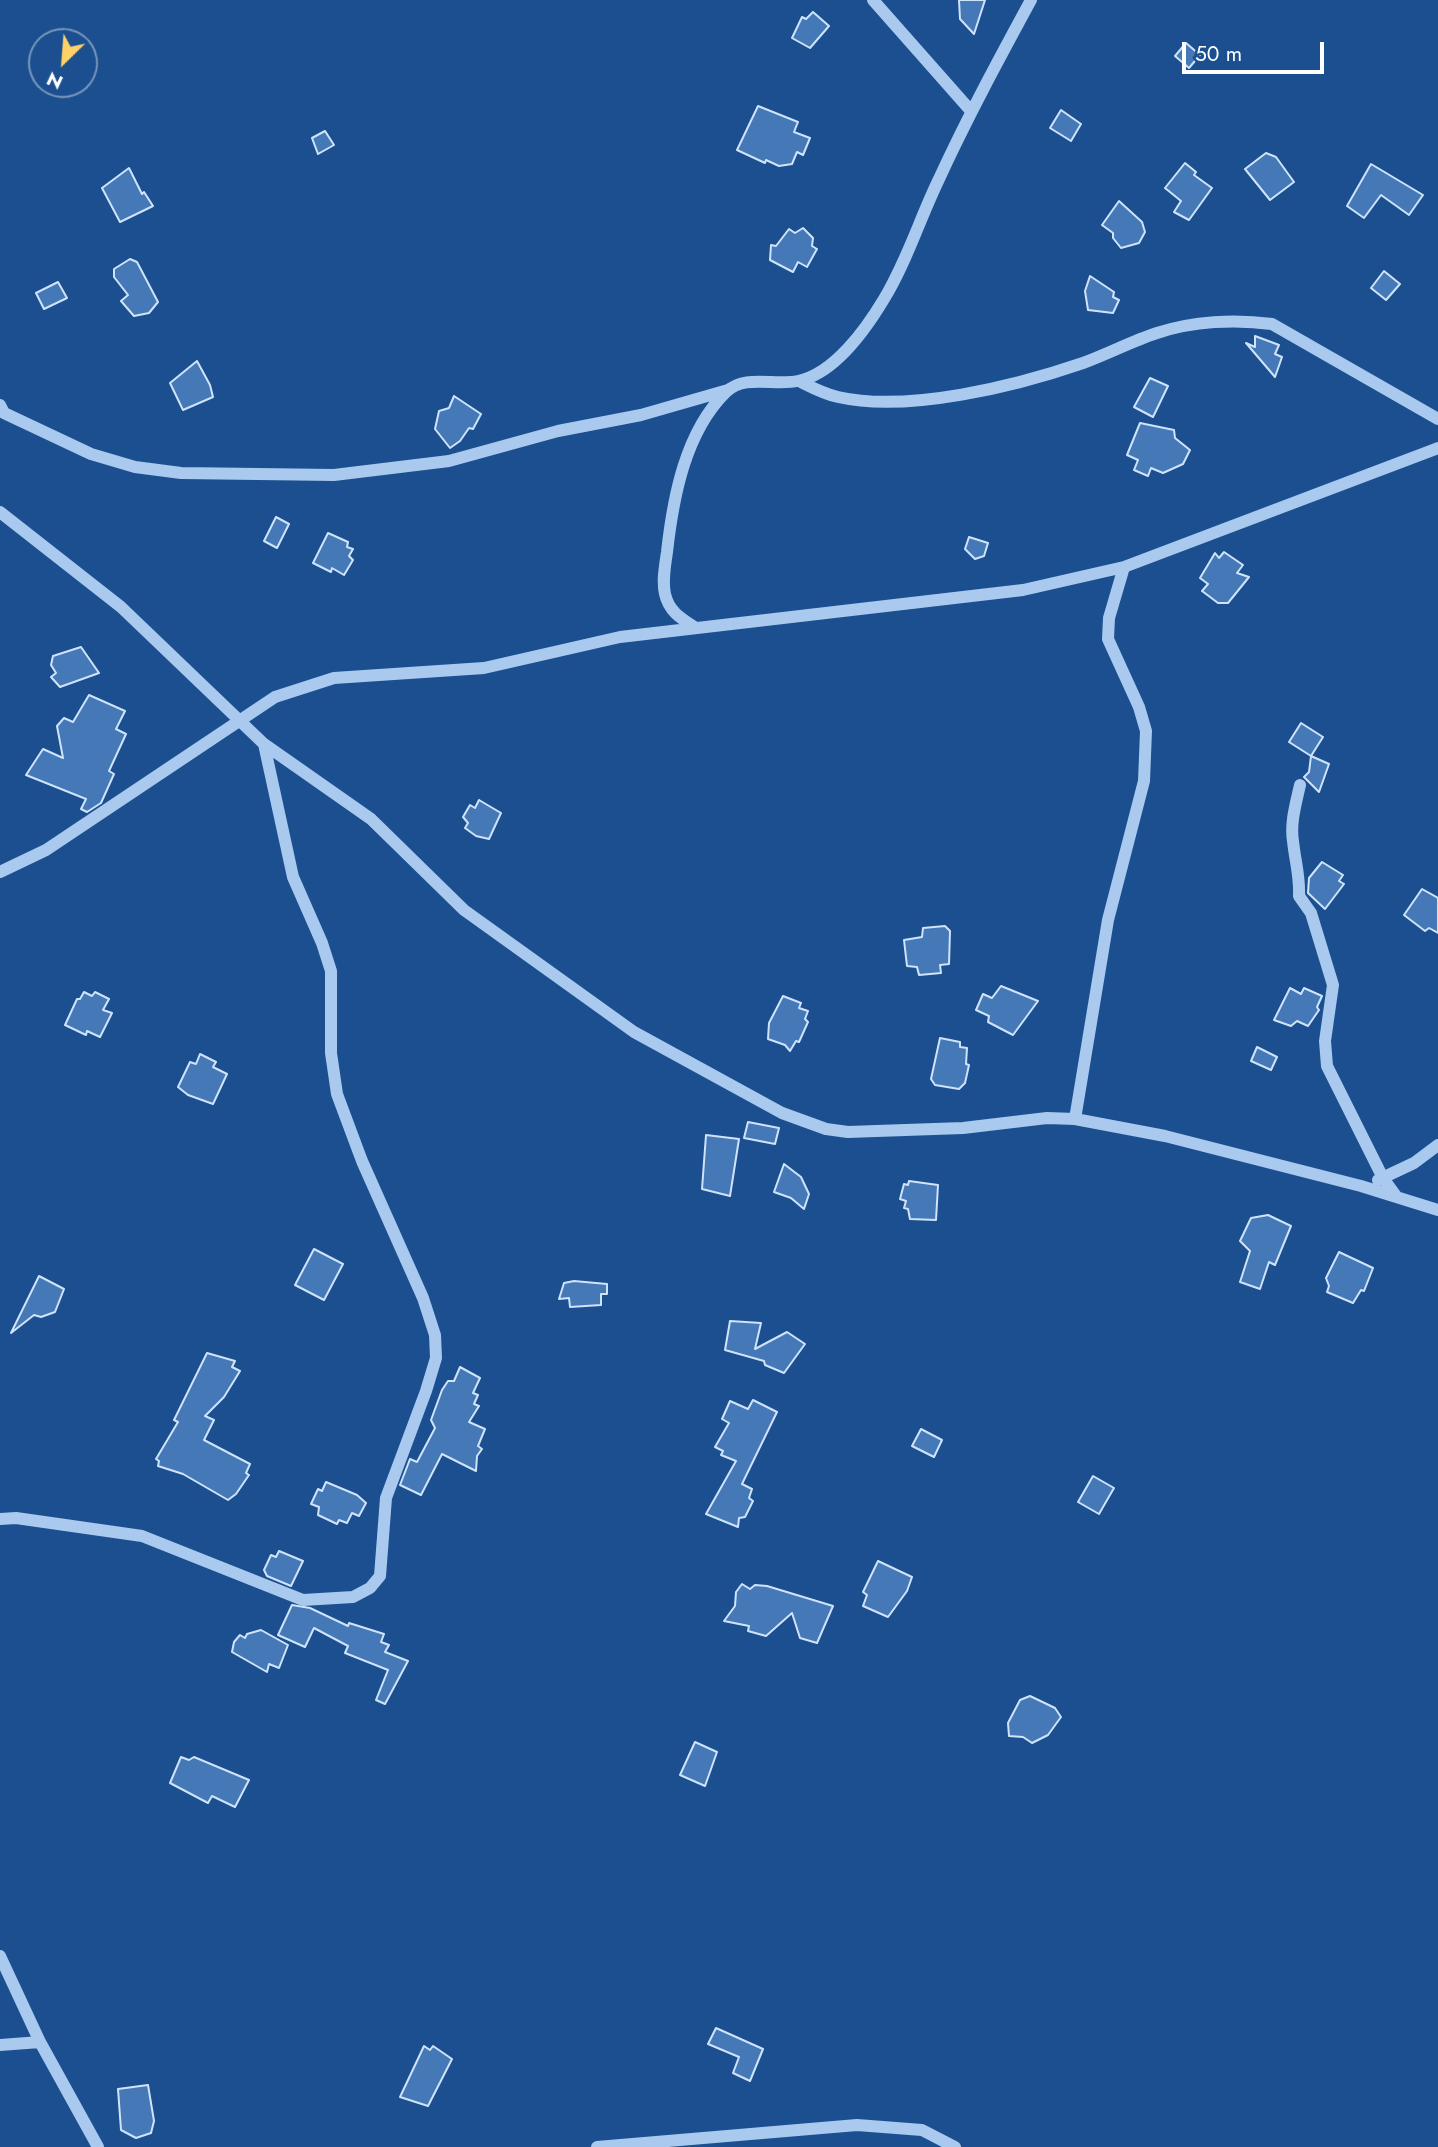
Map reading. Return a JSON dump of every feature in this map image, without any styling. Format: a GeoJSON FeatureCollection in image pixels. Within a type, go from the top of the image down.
{"type":"FeatureCollection","features":[{"type":"Feature","properties":{"kind":"street"},"geometry":{"type":"LineString","coordinates":[[873,0],[971,111]]}},
{"type":"Feature","properties":{"kind":"street"},"geometry":{"type":"LineString","coordinates":[[0,405],[4,413],[91,454],[135,467],[181,473],[334,475],[449,461],[558,431],[641,415],[728,390],[738,384],[799,381],[823,369],[849,346],[884,299],[971,111],[1031,0]]}},
{"type":"Feature","properties":{"kind":"street"},"geometry":{"type":"LineString","coordinates":[[799,381],[824,393],[854,399],[888,400],[981,391],[1085,362],[1175,328],[1243,320],[1272,324],[1284,330],[1438,419]]}},
{"type":"Feature","properties":{"kind":"street"},"geometry":{"type":"LineString","coordinates":[[696,628],[678,617],[665,594],[670,523],[675,493],[687,459],[706,420],[728,390]]}},
{"type":"Feature","properties":{"kind":"street"},"geometry":{"type":"LineString","coordinates":[[0,872],[46,850],[275,697],[334,678],[484,668],[620,638],[1023,590],[1124,567],[1438,448]]}},
{"type":"Feature","properties":{"kind":"street"},"geometry":{"type":"LineString","coordinates":[[0,512],[121,607],[264,744],[371,819],[464,910],[594,1006],[634,1032],[782,1113],[826,1129],[848,1132],[963,1128],[1047,1118],[1075,1119],[1165,1136],[1361,1186],[1438,1210]]}},
{"type":"Feature","properties":{"kind":"street"},"geometry":{"type":"LineString","coordinates":[[1075,1119],[1108,920],[1143,780],[1146,731],[1139,707],[1108,639],[1108,618],[1124,567]]}},
{"type":"Feature","properties":{"kind":"street"},"geometry":{"type":"LineString","coordinates":[[0,1519],[16,1517],[142,1536],[303,1600],[353,1598],[370,1588],[380,1576],[386,1498],[433,1369],[435,1335],[423,1298],[362,1161],[337,1094],[331,1053],[331,971],[322,943],[293,877],[264,744]]}},
{"type":"Feature","properties":{"kind":"street"},"geometry":{"type":"LineString","coordinates":[[1300,785],[1294,809],[1292,839],[1300,876],[1299,896],[1311,913],[1333,985],[1325,1041],[1327,1066],[1384,1178],[1396,1196]]}},
{"type":"Feature","properties":{"kind":"street"},"geometry":{"type":"LineString","coordinates":[[1361,1186],[1414,1163],[1438,1145]]}},
{"type":"Feature","properties":{"kind":"street"},"geometry":{"type":"LineString","coordinates":[[0,1956],[40,2042],[98,2147]]}},
{"type":"Feature","properties":{"kind":"street"},"geometry":{"type":"LineString","coordinates":[[0,2045],[40,2042]]}},
{"type":"Feature","properties":{"kind":"street"},"geometry":{"type":"LineString","coordinates":[[597,2147],[857,2125],[922,2130],[955,2147]]}},
{"type":"Feature","properties":{"kind":"building"},"geometry":{"type":"Polygon","coordinates":[[[959,0],[985,0],[974,34],[960,19],[959,0]]]}},
{"type":"Feature","properties":{"kind":"building"},"geometry":{"type":"Polygon","coordinates":[[[813,12],[829,26],[810,48],[792,38],[802,17],[806,19],[813,12]]]}},
{"type":"Feature","properties":{"kind":"building"},"geometry":{"type":"Polygon","coordinates":[[[1186,43],[1200,55],[1189,68],[1175,56],[1186,43]]]}},
{"type":"Feature","properties":{"kind":"building"},"geometry":{"type":"Polygon","coordinates":[[[758,106],[798,122],[794,132],[810,138],[803,155],[797,152],[792,164],[779,166],[766,160],[765,163],[737,150],[758,106]]]}},
{"type":"Feature","properties":{"kind":"building"},"geometry":{"type":"Polygon","coordinates":[[[1061,110],[1081,124],[1071,141],[1050,128],[1061,110]]]}},
{"type":"Feature","properties":{"kind":"building"},"geometry":{"type":"Polygon","coordinates":[[[325,131],[334,145],[318,154],[312,138],[325,131]]]}},
{"type":"Feature","properties":{"kind":"building"},"geometry":{"type":"Polygon","coordinates":[[[1266,153],[1276,157],[1294,182],[1270,200],[1245,169],[1266,153]]]}},
{"type":"Feature","properties":{"kind":"building"},"geometry":{"type":"Polygon","coordinates":[[[1185,163],[1196,172],[1194,175],[1212,188],[1189,220],[1174,212],[1181,201],[1165,188],[1185,163]]]}},
{"type":"Feature","properties":{"kind":"building"},"geometry":{"type":"Polygon","coordinates":[[[1371,164],[1423,195],[1409,215],[1381,195],[1364,218],[1347,206],[1371,164]]]}},
{"type":"Feature","properties":{"kind":"building"},"geometry":{"type":"Polygon","coordinates":[[[129,168],[142,194],[144,192],[153,206],[120,222],[102,188],[129,168]]]}},
{"type":"Feature","properties":{"kind":"building"},"geometry":{"type":"Polygon","coordinates":[[[1119,201],[1142,222],[1145,232],[1139,243],[1121,248],[1113,238],[1113,233],[1102,225],[1119,201]]]}},
{"type":"Feature","properties":{"kind":"building"},"geometry":{"type":"Polygon","coordinates":[[[803,228],[813,238],[812,246],[817,249],[807,267],[798,262],[793,272],[770,260],[771,245],[776,246],[789,229],[795,233],[803,228]]]}},
{"type":"Feature","properties":{"kind":"building"},"geometry":{"type":"Polygon","coordinates":[[[130,259],[137,262],[158,302],[149,313],[134,316],[121,301],[128,295],[114,277],[114,269],[130,259]]]}},
{"type":"Feature","properties":{"kind":"building"},"geometry":{"type":"Polygon","coordinates":[[[1384,271],[1400,284],[1386,300],[1371,288],[1384,271]]]}},
{"type":"Feature","properties":{"kind":"building"},"geometry":{"type":"Polygon","coordinates":[[[1090,276],[1114,292],[1113,297],[1119,300],[1113,313],[1088,310],[1085,291],[1090,276]]]}},
{"type":"Feature","properties":{"kind":"building"},"geometry":{"type":"Polygon","coordinates":[[[58,282],[67,298],[44,309],[36,293],[58,282]]]}},
{"type":"Feature","properties":{"kind":"building"},"geometry":{"type":"Polygon","coordinates":[[[1255,336],[1279,345],[1275,354],[1282,357],[1275,377],[1246,343],[1255,347],[1255,336]]]}},
{"type":"Feature","properties":{"kind":"building"},"geometry":{"type":"Polygon","coordinates":[[[197,361],[210,385],[213,397],[183,410],[170,383],[197,361]]]}},
{"type":"Feature","properties":{"kind":"building"},"geometry":{"type":"Polygon","coordinates":[[[1150,378],[1168,386],[1153,417],[1134,407],[1150,378]]]}},
{"type":"Feature","properties":{"kind":"building"},"geometry":{"type":"Polygon","coordinates":[[[454,396],[481,414],[473,429],[469,428],[460,441],[450,448],[435,429],[439,411],[449,408],[454,396]]]}},
{"type":"Feature","properties":{"kind":"building"},"geometry":{"type":"Polygon","coordinates":[[[1140,423],[1174,430],[1175,438],[1190,450],[1183,464],[1163,473],[1151,468],[1148,476],[1134,470],[1138,460],[1127,455],[1140,423]]]}},
{"type":"Feature","properties":{"kind":"building"},"geometry":{"type":"Polygon","coordinates":[[[276,517],[289,524],[277,548],[264,541],[276,517]]]}},
{"type":"Feature","properties":{"kind":"building"},"geometry":{"type":"Polygon","coordinates":[[[328,533],[348,542],[347,547],[353,549],[349,556],[353,560],[344,575],[332,568],[331,572],[313,563],[328,533]]]}},
{"type":"Feature","properties":{"kind":"building"},"geometry":{"type":"Polygon","coordinates":[[[969,537],[988,543],[984,556],[975,559],[965,549],[969,537]]]}},
{"type":"Feature","properties":{"kind":"building"},"geometry":{"type":"Polygon","coordinates":[[[1224,552],[1243,565],[1237,573],[1249,577],[1228,603],[1218,603],[1202,591],[1208,584],[1200,578],[1215,553],[1219,558],[1224,552]]]}},
{"type":"Feature","properties":{"kind":"building"},"geometry":{"type":"Polygon","coordinates":[[[81,647],[99,673],[60,687],[51,677],[56,673],[51,665],[53,656],[81,647]]]}},
{"type":"Feature","properties":{"kind":"building"},"geometry":{"type":"Polygon","coordinates":[[[89,695],[125,711],[116,729],[126,734],[109,771],[114,774],[101,803],[87,812],[81,809],[86,799],[26,775],[43,749],[63,758],[57,726],[64,718],[73,722],[89,695]]]}},
{"type":"Feature","properties":{"kind":"building"},"geometry":{"type":"Polygon","coordinates":[[[1301,723],[1323,737],[1311,756],[1289,742],[1301,723]]]}},
{"type":"Feature","properties":{"kind":"building"},"geometry":{"type":"Polygon","coordinates":[[[1311,756],[1329,764],[1319,792],[1304,777],[1309,772],[1311,756]]]}},
{"type":"Feature","properties":{"kind":"building"},"geometry":{"type":"Polygon","coordinates":[[[479,800],[501,813],[489,839],[476,836],[465,828],[468,823],[463,817],[470,805],[475,808],[479,800]]]}},
{"type":"Feature","properties":{"kind":"building"},"geometry":{"type":"Polygon","coordinates":[[[1322,862],[1343,875],[1339,881],[1344,884],[1325,909],[1308,893],[1309,878],[1322,862]]]}},
{"type":"Feature","properties":{"kind":"building"},"geometry":{"type":"Polygon","coordinates":[[[1422,889],[1438,898],[1438,933],[1429,928],[1425,931],[1404,915],[1422,889]]]}},
{"type":"Feature","properties":{"kind":"building"},"geometry":{"type":"Polygon","coordinates":[[[945,926],[950,931],[949,964],[940,965],[941,973],[919,975],[917,967],[907,966],[904,940],[922,937],[923,928],[945,926]]]}},
{"type":"Feature","properties":{"kind":"building"},"geometry":{"type":"Polygon","coordinates":[[[1001,986],[1038,1001],[1013,1035],[988,1022],[989,1016],[976,1010],[983,994],[992,998],[1001,986]]]}},
{"type":"Feature","properties":{"kind":"building"},"geometry":{"type":"Polygon","coordinates":[[[1290,988],[1301,994],[1304,988],[1322,996],[1317,1007],[1319,1010],[1308,1026],[1297,1021],[1291,1026],[1274,1020],[1290,988]]]}},
{"type":"Feature","properties":{"kind":"building"},"geometry":{"type":"Polygon","coordinates":[[[84,992],[92,996],[95,992],[109,999],[103,1010],[112,1013],[100,1037],[87,1031],[86,1035],[65,1025],[77,999],[80,999],[84,992]]]}},
{"type":"Feature","properties":{"kind":"building"},"geometry":{"type":"Polygon","coordinates":[[[783,996],[801,1003],[799,1008],[808,1011],[805,1019],[808,1022],[799,1042],[796,1041],[790,1051],[785,1045],[768,1039],[769,1023],[783,996]]]}},
{"type":"Feature","properties":{"kind":"building"},"geometry":{"type":"Polygon","coordinates":[[[940,1038],[960,1042],[960,1047],[967,1048],[966,1064],[969,1065],[965,1083],[959,1089],[935,1085],[931,1079],[940,1038]]]}},
{"type":"Feature","properties":{"kind":"building"},"geometry":{"type":"Polygon","coordinates":[[[1257,1047],[1277,1057],[1271,1070],[1251,1061],[1257,1047]]]}},
{"type":"Feature","properties":{"kind":"building"},"geometry":{"type":"Polygon","coordinates":[[[200,1054],[216,1062],[213,1067],[227,1074],[213,1104],[188,1095],[178,1087],[190,1062],[196,1064],[200,1054]]]}},
{"type":"Feature","properties":{"kind":"building"},"geometry":{"type":"Polygon","coordinates":[[[748,1122],[779,1128],[775,1144],[744,1138],[748,1122]]]}},
{"type":"Feature","properties":{"kind":"building"},"geometry":{"type":"Polygon","coordinates":[[[706,1135],[739,1139],[730,1196],[702,1189],[706,1135]]]}},
{"type":"Feature","properties":{"kind":"building"},"geometry":{"type":"Polygon","coordinates":[[[784,1164],[801,1177],[809,1194],[804,1209],[791,1198],[774,1192],[784,1164]]]}},
{"type":"Feature","properties":{"kind":"building"},"geometry":{"type":"Polygon","coordinates":[[[909,1181],[938,1185],[936,1220],[910,1219],[908,1209],[904,1208],[906,1201],[900,1199],[904,1184],[908,1185],[909,1181]]]}},
{"type":"Feature","properties":{"kind":"building"},"geometry":{"type":"Polygon","coordinates":[[[1268,1215],[1291,1226],[1275,1265],[1269,1262],[1260,1289],[1240,1282],[1250,1251],[1240,1241],[1251,1218],[1268,1215]]]}},
{"type":"Feature","properties":{"kind":"building"},"geometry":{"type":"Polygon","coordinates":[[[314,1249],[343,1264],[324,1300],[295,1285],[314,1249]]]}},
{"type":"Feature","properties":{"kind":"building"},"geometry":{"type":"Polygon","coordinates":[[[1339,1252],[1373,1268],[1364,1291],[1361,1290],[1353,1303],[1327,1292],[1329,1286],[1326,1278],[1339,1252]]]}},
{"type":"Feature","properties":{"kind":"building"},"geometry":{"type":"Polygon","coordinates":[[[39,1276],[64,1289],[55,1312],[41,1317],[34,1315],[11,1333],[39,1276]]]}},
{"type":"Feature","properties":{"kind":"building"},"geometry":{"type":"Polygon","coordinates":[[[574,1281],[607,1284],[607,1294],[601,1294],[601,1305],[570,1307],[569,1298],[559,1299],[564,1283],[574,1281]]]}},
{"type":"Feature","properties":{"kind":"building"},"geometry":{"type":"Polygon","coordinates":[[[730,1321],[761,1323],[755,1349],[787,1332],[805,1344],[784,1373],[765,1365],[764,1361],[725,1350],[730,1321]]]}},
{"type":"Feature","properties":{"kind":"building"},"geometry":{"type":"Polygon","coordinates":[[[207,1353],[235,1361],[232,1367],[240,1371],[224,1397],[205,1416],[214,1420],[204,1440],[250,1464],[246,1473],[249,1475],[236,1494],[228,1500],[183,1474],[158,1466],[159,1461],[156,1459],[178,1422],[174,1420],[207,1353]]]}},
{"type":"Feature","properties":{"kind":"building"},"geometry":{"type":"Polygon","coordinates":[[[460,1367],[480,1378],[473,1393],[478,1395],[474,1404],[479,1406],[469,1422],[485,1429],[478,1446],[482,1449],[477,1456],[476,1471],[442,1454],[421,1495],[400,1485],[410,1459],[417,1462],[435,1428],[431,1420],[442,1390],[448,1381],[454,1381],[460,1367]]]}},
{"type":"Feature","properties":{"kind":"building"},"geometry":{"type":"Polygon","coordinates":[[[753,1400],[777,1412],[742,1484],[752,1489],[749,1498],[753,1501],[745,1517],[739,1518],[738,1527],[706,1514],[736,1461],[721,1455],[723,1451],[715,1447],[729,1423],[722,1419],[730,1401],[748,1409],[753,1400]]]}},
{"type":"Feature","properties":{"kind":"building"},"geometry":{"type":"Polygon","coordinates":[[[921,1429],[942,1440],[934,1457],[912,1446],[921,1429]]]}},
{"type":"Feature","properties":{"kind":"building"},"geometry":{"type":"Polygon","coordinates":[[[1093,1476],[1114,1488],[1099,1514],[1078,1502],[1093,1476]]]}},
{"type":"Feature","properties":{"kind":"building"},"geometry":{"type":"Polygon","coordinates":[[[326,1482],[357,1495],[366,1503],[359,1516],[352,1513],[347,1523],[339,1520],[337,1524],[318,1515],[319,1507],[311,1504],[318,1489],[322,1491],[326,1482]]]}},
{"type":"Feature","properties":{"kind":"building"},"geometry":{"type":"Polygon","coordinates":[[[279,1551],[303,1561],[291,1586],[267,1576],[264,1570],[271,1555],[276,1557],[279,1551]]]}},
{"type":"Feature","properties":{"kind":"building"},"geometry":{"type":"Polygon","coordinates":[[[878,1561],[912,1577],[907,1591],[888,1617],[863,1606],[867,1595],[863,1592],[878,1561]]]}},
{"type":"Feature","properties":{"kind":"building"},"geometry":{"type":"Polygon","coordinates":[[[742,1584],[750,1589],[755,1585],[767,1586],[833,1606],[817,1643],[800,1638],[792,1613],[766,1636],[748,1631],[749,1626],[724,1621],[735,1606],[736,1592],[742,1584]]]}},
{"type":"Feature","properties":{"kind":"building"},"geometry":{"type":"Polygon","coordinates":[[[292,1605],[310,1608],[348,1626],[349,1623],[384,1634],[381,1642],[389,1645],[385,1652],[408,1661],[385,1704],[376,1700],[388,1670],[345,1653],[348,1646],[314,1628],[305,1647],[278,1635],[292,1605]]]}},
{"type":"Feature","properties":{"kind":"building"},"geometry":{"type":"Polygon","coordinates":[[[261,1630],[288,1645],[279,1668],[269,1664],[267,1672],[232,1652],[234,1642],[240,1635],[245,1638],[247,1634],[261,1630]]]}},
{"type":"Feature","properties":{"kind":"building"},"geometry":{"type":"Polygon","coordinates":[[[1030,1696],[1055,1708],[1061,1717],[1048,1735],[1032,1743],[1023,1737],[1009,1736],[1008,1723],[1020,1700],[1030,1696]]]}},
{"type":"Feature","properties":{"kind":"building"},"geometry":{"type":"Polygon","coordinates":[[[695,1742],[717,1752],[705,1786],[680,1775],[695,1742]]]}},
{"type":"Feature","properties":{"kind":"building"},"geometry":{"type":"Polygon","coordinates":[[[181,1757],[189,1760],[194,1757],[249,1780],[235,1807],[212,1796],[208,1803],[170,1783],[181,1757]]]}},
{"type":"Feature","properties":{"kind":"building"},"geometry":{"type":"Polygon","coordinates":[[[716,2028],[763,2049],[750,2081],[733,2073],[739,2057],[708,2044],[716,2028]]]}},
{"type":"Feature","properties":{"kind":"building"},"geometry":{"type":"Polygon","coordinates":[[[424,2046],[430,2050],[433,2046],[452,2059],[428,2106],[400,2097],[424,2046]]]}},
{"type":"Feature","properties":{"kind":"building"},"geometry":{"type":"Polygon","coordinates":[[[148,2085],[154,2121],[151,2133],[136,2138],[121,2130],[118,2089],[148,2085]]]}}]}
